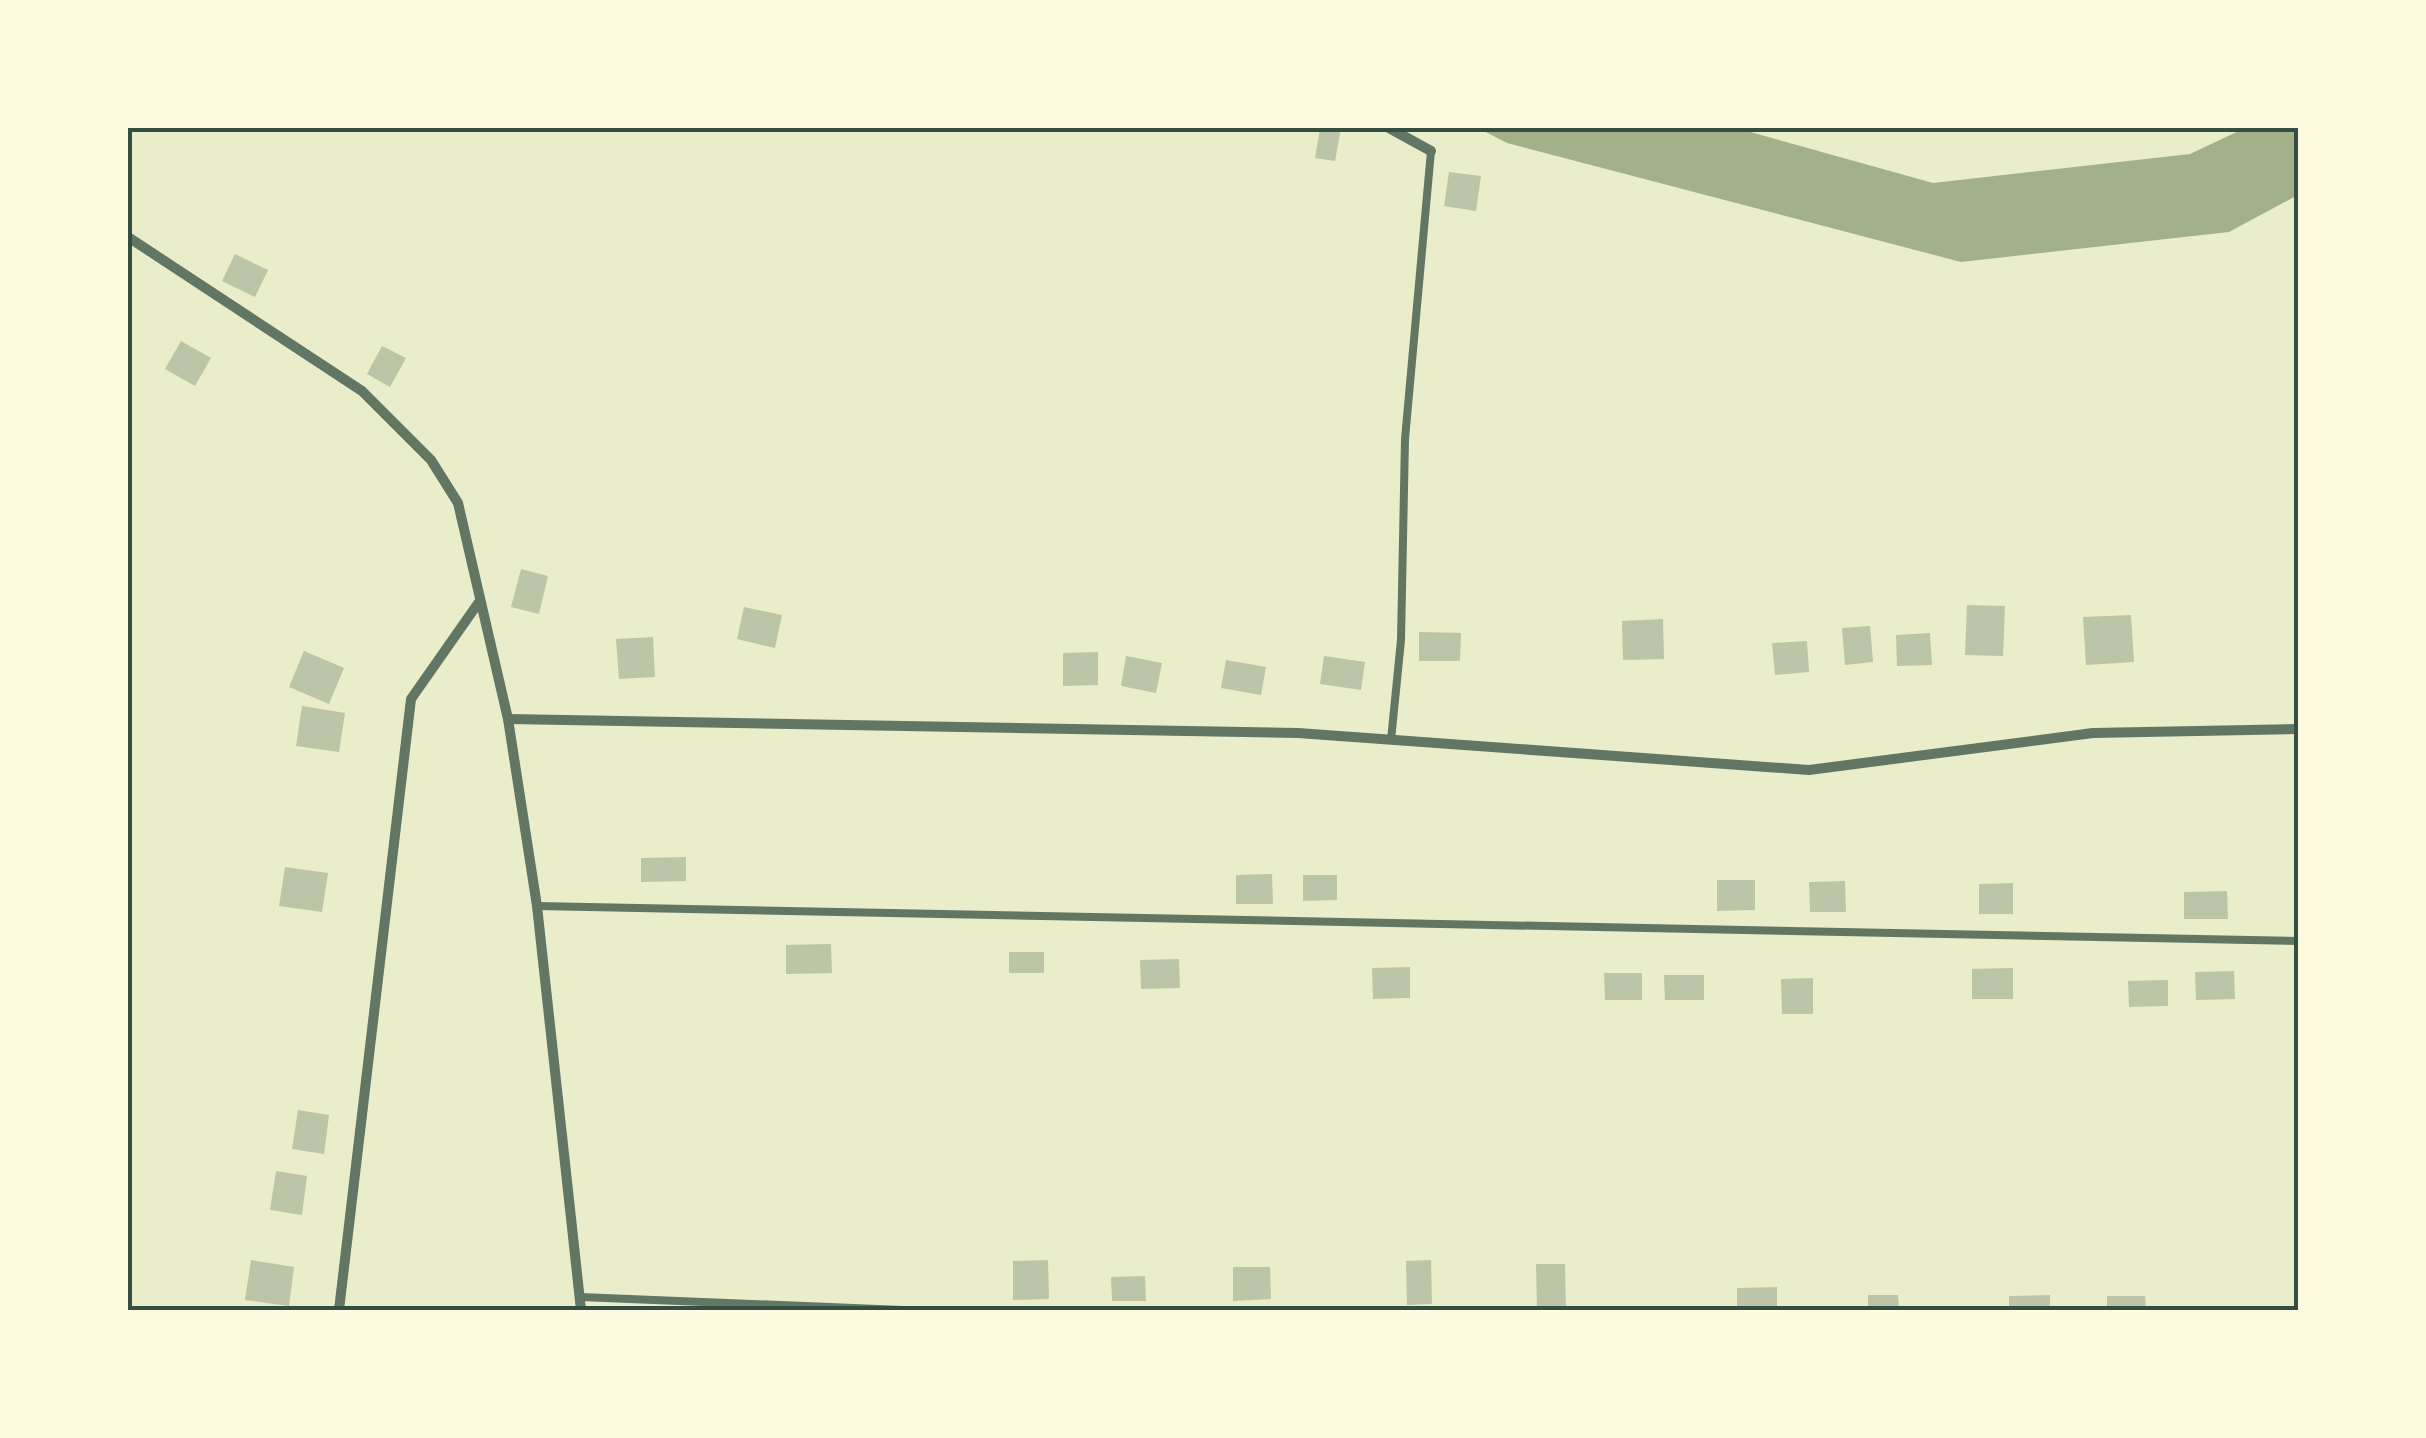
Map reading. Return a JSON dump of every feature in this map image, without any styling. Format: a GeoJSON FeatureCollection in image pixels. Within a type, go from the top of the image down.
{"type":"FeatureCollection","features":[{"type":"Feature","properties":{"kind":"street"},"geometry":{"type":"LineString","coordinates":[[1388,128],[1431,150]]}},
{"type":"Feature","properties":{"kind":"street"},"geometry":{"type":"LineString","coordinates":[[128,236],[362,391],[431,460],[458,503],[508,719],[537,906],[582,1310]]}},
{"type":"Feature","properties":{"kind":"street"},"geometry":{"type":"LineString","coordinates":[[339,1310],[411,700],[480,602]]}},
{"type":"Feature","properties":{"kind":"street"},"geometry":{"type":"LineString","coordinates":[[508,719],[1278,733],[1809,770],[2094,733],[2298,729]]}},
{"type":"Feature","properties":{"kind":"lane"},"geometry":{"type":"LineString","coordinates":[[1391,740],[1401,640],[1404,439],[1431,150]]}},
{"type":"Feature","properties":{"kind":"lane"},"geometry":{"type":"LineString","coordinates":[[537,906],[2298,941]]}},
{"type":"Feature","properties":{"kind":"lane"},"geometry":{"type":"LineString","coordinates":[[580,1297],[903,1310]]}},
{"type":"Feature","properties":{"kind":"shaded area"},"geometry":{"type":"Polygon","coordinates":[[[1478,128],[1736,128],[1933,183],[2190,154],[2245,128],[2298,128],[2298,195],[2229,232],[1961,262],[1507,143],[1478,128]]]}},
{"type":"Feature","properties":{"kind":"building"},"geometry":{"type":"Polygon","coordinates":[[[1320,128],[1341,128],[1335,161],[1315,158],[1320,128]]]}},
{"type":"Feature","properties":{"kind":"building"},"geometry":{"type":"Polygon","coordinates":[[[1449,172],[1481,176],[1476,211],[1444,206],[1449,172]]]}},
{"type":"Feature","properties":{"kind":"building"},"geometry":{"type":"Polygon","coordinates":[[[235,254],[268,270],[255,297],[222,281],[235,254]]]}},
{"type":"Feature","properties":{"kind":"building"},"geometry":{"type":"Polygon","coordinates":[[[181,341],[211,358],[195,386],[165,369],[181,341]]]}},
{"type":"Feature","properties":{"kind":"building"},"geometry":{"type":"Polygon","coordinates":[[[382,346],[406,358],[390,387],[367,374],[382,346]]]}},
{"type":"Feature","properties":{"kind":"building"},"geometry":{"type":"Polygon","coordinates":[[[521,569],[548,576],[539,614],[511,607],[521,569]]]}},
{"type":"Feature","properties":{"kind":"building"},"geometry":{"type":"Polygon","coordinates":[[[1967,605],[2005,606],[2003,656],[1965,655],[1967,605]]]}},
{"type":"Feature","properties":{"kind":"building"},"geometry":{"type":"Polygon","coordinates":[[[744,607],[782,615],[775,648],[737,639],[744,607]]]}},
{"type":"Feature","properties":{"kind":"building"},"geometry":{"type":"Polygon","coordinates":[[[2131,615],[2134,662],[2086,665],[2083,617],[2131,615]]]}},
{"type":"Feature","properties":{"kind":"building"},"geometry":{"type":"Polygon","coordinates":[[[1663,619],[1664,659],[1623,660],[1622,621],[1663,619]]]}},
{"type":"Feature","properties":{"kind":"building"},"geometry":{"type":"Polygon","coordinates":[[[1870,626],[1873,662],[1845,665],[1842,628],[1870,626]]]}},
{"type":"Feature","properties":{"kind":"building"},"geometry":{"type":"Polygon","coordinates":[[[1419,632],[1461,633],[1460,661],[1419,661],[1419,632]]]}},
{"type":"Feature","properties":{"kind":"building"},"geometry":{"type":"Polygon","coordinates":[[[1930,633],[1932,665],[1897,666],[1896,635],[1930,633]]]}},
{"type":"Feature","properties":{"kind":"building"},"geometry":{"type":"Polygon","coordinates":[[[653,637],[655,677],[619,679],[616,639],[653,637]]]}},
{"type":"Feature","properties":{"kind":"building"},"geometry":{"type":"Polygon","coordinates":[[[1807,641],[1809,672],[1775,675],[1772,643],[1807,641]]]}},
{"type":"Feature","properties":{"kind":"building"},"geometry":{"type":"Polygon","coordinates":[[[304,651],[344,668],[329,704],[289,687],[304,651]]]}},
{"type":"Feature","properties":{"kind":"building"},"geometry":{"type":"Polygon","coordinates":[[[1098,652],[1098,685],[1063,686],[1063,653],[1098,652]]]}},
{"type":"Feature","properties":{"kind":"building"},"geometry":{"type":"Polygon","coordinates":[[[1126,656],[1162,663],[1156,693],[1121,686],[1126,656]]]}},
{"type":"Feature","properties":{"kind":"building"},"geometry":{"type":"Polygon","coordinates":[[[1324,656],[1365,662],[1361,690],[1320,684],[1324,656]]]}},
{"type":"Feature","properties":{"kind":"building"},"geometry":{"type":"Polygon","coordinates":[[[1226,660],[1266,667],[1261,695],[1221,688],[1226,660]]]}},
{"type":"Feature","properties":{"kind":"building"},"geometry":{"type":"Polygon","coordinates":[[[302,706],[345,713],[339,752],[296,746],[302,706]]]}},
{"type":"Feature","properties":{"kind":"building"},"geometry":{"type":"Polygon","coordinates":[[[686,857],[686,881],[641,882],[641,858],[686,857]]]}},
{"type":"Feature","properties":{"kind":"building"},"geometry":{"type":"Polygon","coordinates":[[[285,867],[328,873],[322,912],[279,906],[285,867]]]}},
{"type":"Feature","properties":{"kind":"building"},"geometry":{"type":"Polygon","coordinates":[[[1272,874],[1273,904],[1236,904],[1236,875],[1272,874]]]}},
{"type":"Feature","properties":{"kind":"building"},"geometry":{"type":"Polygon","coordinates":[[[1303,875],[1337,875],[1337,900],[1303,901],[1303,875]]]}},
{"type":"Feature","properties":{"kind":"building"},"geometry":{"type":"Polygon","coordinates":[[[1717,880],[1755,880],[1755,910],[1717,911],[1717,880]]]}},
{"type":"Feature","properties":{"kind":"building"},"geometry":{"type":"Polygon","coordinates":[[[1845,881],[1846,912],[1810,912],[1809,882],[1845,881]]]}},
{"type":"Feature","properties":{"kind":"building"},"geometry":{"type":"Polygon","coordinates":[[[2013,883],[2013,914],[1979,914],[1979,884],[2013,883]]]}},
{"type":"Feature","properties":{"kind":"building"},"geometry":{"type":"Polygon","coordinates":[[[2227,891],[2228,919],[2184,919],[2184,892],[2227,891]]]}},
{"type":"Feature","properties":{"kind":"building"},"geometry":{"type":"Polygon","coordinates":[[[831,944],[832,973],[786,974],[786,945],[831,944]]]}},
{"type":"Feature","properties":{"kind":"building"},"geometry":{"type":"Polygon","coordinates":[[[1009,952],[1044,952],[1044,973],[1009,973],[1009,952]]]}},
{"type":"Feature","properties":{"kind":"building"},"geometry":{"type":"Polygon","coordinates":[[[1179,959],[1180,988],[1141,989],[1140,960],[1179,959]]]}},
{"type":"Feature","properties":{"kind":"building"},"geometry":{"type":"Polygon","coordinates":[[[1410,967],[1410,998],[1373,999],[1372,968],[1410,967]]]}},
{"type":"Feature","properties":{"kind":"building"},"geometry":{"type":"Polygon","coordinates":[[[2013,968],[2013,999],[1972,999],[1972,969],[2013,968]]]}},
{"type":"Feature","properties":{"kind":"building"},"geometry":{"type":"Polygon","coordinates":[[[2234,971],[2235,999],[2196,1000],[2195,972],[2234,971]]]}},
{"type":"Feature","properties":{"kind":"building"},"geometry":{"type":"Polygon","coordinates":[[[1604,973],[1642,973],[1642,1000],[1605,1000],[1604,973]]]}},
{"type":"Feature","properties":{"kind":"building"},"geometry":{"type":"Polygon","coordinates":[[[1664,975],[1704,975],[1704,1000],[1665,1000],[1664,975]]]}},
{"type":"Feature","properties":{"kind":"building"},"geometry":{"type":"Polygon","coordinates":[[[1813,978],[1813,1014],[1782,1014],[1781,979],[1813,978]]]}},
{"type":"Feature","properties":{"kind":"building"},"geometry":{"type":"Polygon","coordinates":[[[2168,980],[2168,1006],[2129,1007],[2128,981],[2168,980]]]}},
{"type":"Feature","properties":{"kind":"building"},"geometry":{"type":"Polygon","coordinates":[[[298,1110],[329,1115],[324,1154],[292,1149],[298,1110]]]}},
{"type":"Feature","properties":{"kind":"building"},"geometry":{"type":"Polygon","coordinates":[[[276,1171],[307,1176],[302,1215],[270,1210],[276,1171]]]}},
{"type":"Feature","properties":{"kind":"building"},"geometry":{"type":"Polygon","coordinates":[[[251,1260],[294,1267],[289,1306],[245,1300],[251,1260]]]}},
{"type":"Feature","properties":{"kind":"building"},"geometry":{"type":"Polygon","coordinates":[[[1048,1260],[1049,1299],[1013,1300],[1013,1261],[1048,1260]]]}},
{"type":"Feature","properties":{"kind":"building"},"geometry":{"type":"Polygon","coordinates":[[[1431,1260],[1432,1304],[1407,1305],[1406,1261],[1431,1260]]]}},
{"type":"Feature","properties":{"kind":"building"},"geometry":{"type":"Polygon","coordinates":[[[1536,1264],[1565,1264],[1566,1310],[1537,1310],[1536,1264]]]}},
{"type":"Feature","properties":{"kind":"building"},"geometry":{"type":"Polygon","coordinates":[[[1233,1267],[1270,1267],[1271,1299],[1233,1301],[1233,1267]]]}},
{"type":"Feature","properties":{"kind":"building"},"geometry":{"type":"Polygon","coordinates":[[[1145,1276],[1146,1301],[1112,1301],[1111,1277],[1145,1276]]]}},
{"type":"Feature","properties":{"kind":"building"},"geometry":{"type":"Polygon","coordinates":[[[1777,1287],[1777,1310],[1737,1310],[1737,1288],[1777,1287]]]}},
{"type":"Feature","properties":{"kind":"building"},"geometry":{"type":"Polygon","coordinates":[[[1868,1295],[1898,1295],[1899,1310],[1868,1310],[1868,1295]]]}},
{"type":"Feature","properties":{"kind":"building"},"geometry":{"type":"Polygon","coordinates":[[[2050,1295],[2050,1310],[2009,1310],[2009,1296],[2050,1295]]]}},
{"type":"Feature","properties":{"kind":"building"},"geometry":{"type":"Polygon","coordinates":[[[2107,1296],[2145,1296],[2146,1310],[2107,1310],[2107,1296]]]}}]}
